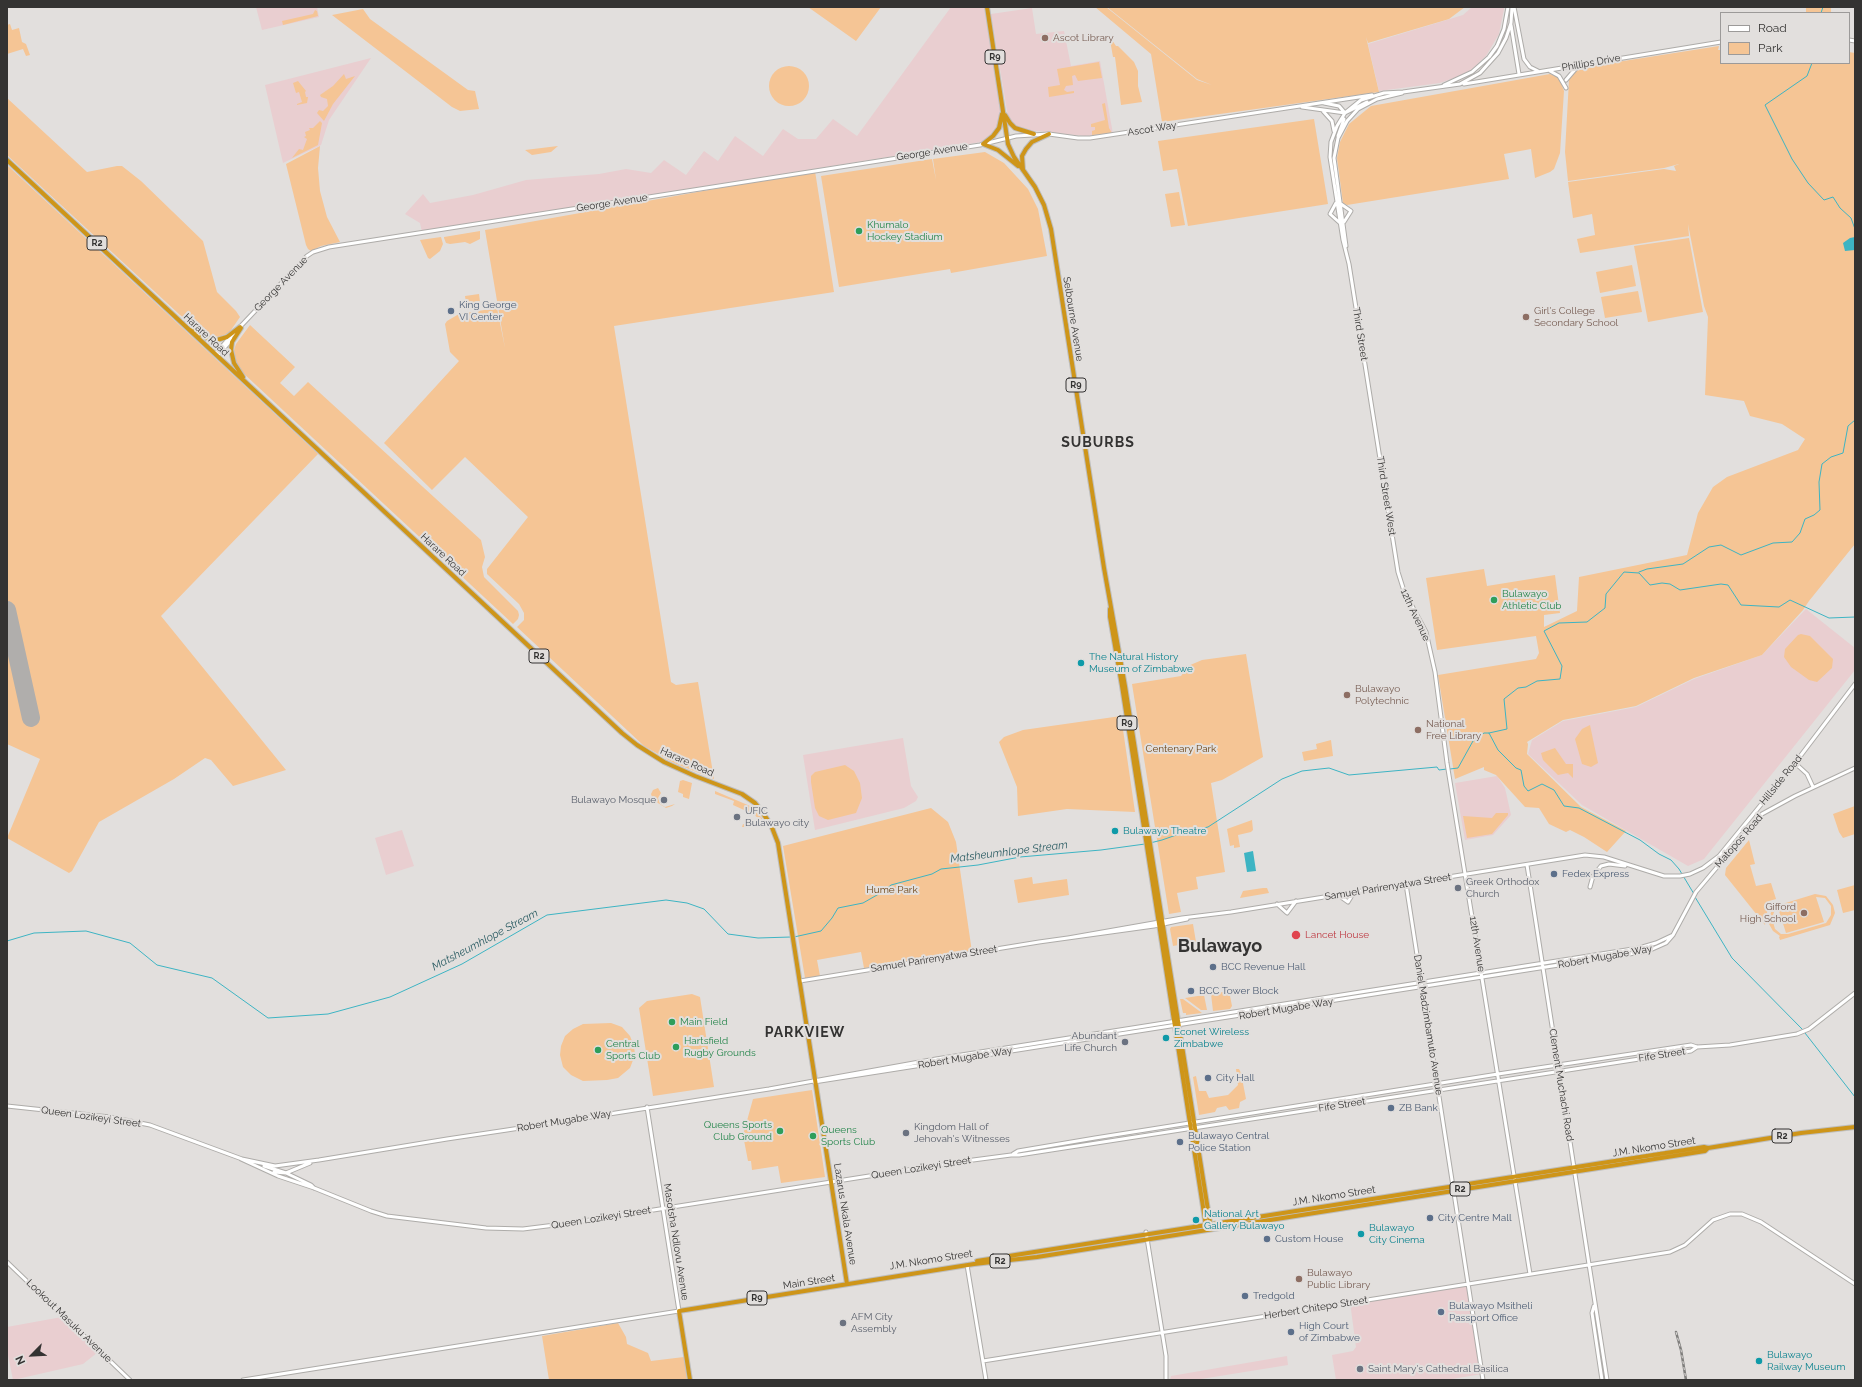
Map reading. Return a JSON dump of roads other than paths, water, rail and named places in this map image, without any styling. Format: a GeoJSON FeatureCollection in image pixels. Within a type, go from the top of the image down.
{"type":"FeatureCollection","features":[{"type":"Feature","properties":{"kind":"highway","name":"R9"},"geometry":{"type":"LineString","coordinates":[[987,7],[1007,138]]}},
{"type":"Feature","properties":{"kind":"highway"},"geometry":{"type":"LineString","coordinates":[[1002,107],[1006,118],[1015,128],[1034,134]]}},
{"type":"Feature","properties":{"kind":"highway"},"geometry":{"type":"LineString","coordinates":[[1002,107],[999,128],[993,136],[983,144],[1005,155],[1023,171]]}},
{"type":"Feature","properties":{"kind":"highway"},"geometry":{"type":"LineString","coordinates":[[1023,171],[1022,156],[1026,149],[1032,142],[1049,134]]}},
{"type":"Feature","properties":{"kind":"highway","name":"Selbourne Avenue"},"geometry":{"type":"LineString","coordinates":[[1007,138],[1013,155],[1044,205],[1051,229],[1110,606],[1110,618],[1161,924]]}},
{"type":"Feature","properties":{"kind":"highway","name":"Harare Road"},"geometry":{"type":"LineString","coordinates":[[7,160],[622,733],[637,745],[664,762],[742,794],[755,803],[771,825],[778,843],[800,980]]}},
{"type":"Feature","properties":{"kind":"highway"},"geometry":{"type":"LineString","coordinates":[[186,327],[207,338],[217,340],[227,337],[241,328]]}},
{"type":"Feature","properties":{"kind":"highway"},"geometry":{"type":"LineString","coordinates":[[241,328],[232,342],[232,357],[247,384]]}},
{"type":"Feature","properties":{"kind":"highway","name":"R9"},"geometry":{"type":"LineString","coordinates":[[1161,924],[1209,1230]]}},
{"type":"Feature","properties":{"kind":"highway","name":"Lazarus Nkala Avenue"},"geometry":{"type":"LineString","coordinates":[[800,980],[847,1283]]}},
{"type":"Feature","properties":{"kind":"highway","name":"J.M. Nkomo Street"},"geometry":{"type":"LineString","coordinates":[[847,1283],[1147,1233],[1453,1188],[1515,1181],[1574,1169],[1704,1147],[1708,1148],[1794,1134],[1855,1127]]}},
{"type":"Feature","properties":{"kind":"highway","name":"J.M. Nkomo Street"},"geometry":{"type":"LineString","coordinates":[[847,1283],[968,1265],[1020,1260],[1148,1240],[1453,1188]]}},
{"type":"Feature","properties":{"kind":"highway","name":"Main Street"},"geometry":{"type":"LineString","coordinates":[[679,1311],[847,1283]]}},
{"type":"Feature","properties":{"kind":"highway","name":"Masotsha Ndlovu Avenue"},"geometry":{"type":"LineString","coordinates":[[679,1311],[690,1380]]}},
{"type":"Feature","properties":{"kind":"street"},"geometry":{"type":"LineString","coordinates":[[1460,84],[1480,73],[1494,58],[1506,38],[1511,23],[1513,7]]}},
{"type":"Feature","properties":{"kind":"street"},"geometry":{"type":"LineString","coordinates":[[1513,7],[1524,59],[1530,68],[1539,72]]}},
{"type":"Feature","properties":{"kind":"street"},"geometry":{"type":"LineString","coordinates":[[1508,9],[1519,74]]}},
{"type":"Feature","properties":{"kind":"street"},"geometry":{"type":"LineString","coordinates":[[1438,87],[1472,72],[1489,58],[1500,39],[1508,9]]}},
{"type":"Feature","properties":{"kind":"street","name":"Phillips Drive"},"geometry":{"type":"LineString","coordinates":[[1403,92],[1539,72],[1720,42]]}},
{"type":"Feature","properties":{"kind":"street"},"geometry":{"type":"LineString","coordinates":[[1566,80],[1580,65]]}},
{"type":"Feature","properties":{"kind":"street"},"geometry":{"type":"LineString","coordinates":[[1548,70],[1559,76],[1566,88]]}},
{"type":"Feature","properties":{"kind":"street"},"geometry":{"type":"LineString","coordinates":[[1334,134],[1346,113],[1361,100],[1376,95],[1403,92]]}},
{"type":"Feature","properties":{"kind":"street"},"geometry":{"type":"LineString","coordinates":[[1344,222],[1351,211],[1341,203],[1334,158],[1338,132],[1346,113],[1363,103],[1403,92]]}},
{"type":"Feature","properties":{"kind":"street","name":"Ascot Way"},"geometry":{"type":"LineString","coordinates":[[1007,138],[1034,134],[1049,134],[1090,138],[1364,95],[1376,95]]}},
{"type":"Feature","properties":{"kind":"street"},"geometry":{"type":"LineString","coordinates":[[1338,138],[1351,116],[1369,102]]}},
{"type":"Feature","properties":{"kind":"street"},"geometry":{"type":"LineString","coordinates":[[1320,103],[1338,106],[1346,113]]}},
{"type":"Feature","properties":{"kind":"street"},"geometry":{"type":"LineString","coordinates":[[1297,106],[1346,113]]}},
{"type":"Feature","properties":{"kind":"street"},"geometry":{"type":"LineString","coordinates":[[1321,110],[1332,121],[1334,134],[1330,157],[1336,203],[1330,214],[1340,223]]}},
{"type":"Feature","properties":{"kind":"street","name":"George Avenue"},"geometry":{"type":"LineString","coordinates":[[216,355],[307,256],[313,252],[329,248],[983,144],[1007,138]]}},
{"type":"Feature","properties":{"kind":"street","name":"Third Street"},"geometry":{"type":"LineString","coordinates":[[1336,203],[1346,248]]}},
{"type":"Feature","properties":{"kind":"street","name":"Third Street"},"geometry":{"type":"LineString","coordinates":[[1341,203],[1346,248],[1373,420]]}},
{"type":"Feature","properties":{"kind":"street","name":"Third Street West"},"geometry":{"type":"LineString","coordinates":[[1373,420],[1398,572]]}},
{"type":"Feature","properties":{"kind":"street","name":"12th Avenue"},"geometry":{"type":"LineString","coordinates":[[1398,572],[1404,591],[1428,636],[1435,672],[1449,775],[1530,1274]]}},
{"type":"Feature","properties":{"kind":"street","name":"Hillside Road"},"geometry":{"type":"LineString","coordinates":[[1585,855],[1604,857],[1664,876],[1680,876],[1690,874],[1703,868],[1719,856],[1795,763],[1855,684]]}},
{"type":"Feature","properties":{"kind":"street"},"geometry":{"type":"LineString","coordinates":[[1795,763],[1807,774],[1813,787]]}},
{"type":"Feature","properties":{"kind":"street","name":"Matopos Road"},"geometry":{"type":"LineString","coordinates":[[1673,935],[1696,892],[1762,814],[1813,787],[1855,768]]}},
{"type":"Feature","properties":{"kind":"street","name":"Samuel Parirenyatwa Street"},"geometry":{"type":"LineString","coordinates":[[800,980],[1161,924],[1190,918],[1585,855]]}},
{"type":"Feature","properties":{"kind":"street"},"geometry":{"type":"LineString","coordinates":[[1590,887],[1593,876],[1601,866],[1609,864],[1629,866]]}},
{"type":"Feature","properties":{"kind":"street","name":"Clement Muchachi Road"},"geometry":{"type":"LineString","coordinates":[[1527,865],[1594,1306],[1607,1380]]}},
{"type":"Feature","properties":{"kind":"street","name":"Daniel Madzimbamuto Avenue"},"geometry":{"type":"LineString","coordinates":[[1406,884],[1483,1380]]}},
{"type":"Feature","properties":{"kind":"street"},"geometry":{"type":"LineString","coordinates":[[1336,895],[1341,896],[1348,902],[1354,892]]}},
{"type":"Feature","properties":{"kind":"street"},"geometry":{"type":"LineString","coordinates":[[1277,904],[1287,913],[1296,901]]}},
{"type":"Feature","properties":{"kind":"street","name":"Robert Mugabe Way"},"geometry":{"type":"LineString","coordinates":[[241,1159],[248,1159],[266,1165],[275,1166],[319,1160],[1176,1024],[1639,948],[1656,943],[1673,935]]}},
{"type":"Feature","properties":{"kind":"street","name":"Robert Mugabe Way"},"geometry":{"type":"LineString","coordinates":[[1176,1024],[1422,988],[1648,951],[1666,943],[1673,935]]}},
{"type":"Feature","properties":{"kind":"street"},"geometry":{"type":"LineString","coordinates":[[1697,1047],[1730,1045],[1800,1034],[1855,993]]}},
{"type":"Feature","properties":{"kind":"street","name":"Fife Street"},"geometry":{"type":"LineString","coordinates":[[1011,1155],[1018,1151],[1498,1074],[1691,1045],[1697,1047]]}},
{"type":"Feature","properties":{"kind":"street","name":"Fife Street"},"geometry":{"type":"LineString","coordinates":[[1011,1155],[1019,1156],[1691,1050],[1697,1047]]}},
{"type":"Feature","properties":{"kind":"street","name":"Queen Lozikeyi Street"},"geometry":{"type":"LineString","coordinates":[[7,1106],[103,1116],[150,1125],[286,1174],[311,1185],[314,1188]]}},
{"type":"Feature","properties":{"kind":"street","name":"Masotsha Ndlovu Avenue"},"geometry":{"type":"LineString","coordinates":[[647,1107],[679,1311]]}},
{"type":"Feature","properties":{"kind":"street","name":"Queen Lozikeyi Street"},"geometry":{"type":"LineString","coordinates":[[241,1159],[300,1184],[314,1188],[371,1211],[394,1218],[501,1229],[547,1226],[1011,1155]]}},
{"type":"Feature","properties":{"kind":"street","name":"Robert Mugabe Way"},"geometry":{"type":"LineString","coordinates":[[286,1174],[302,1165],[319,1160]]}},
{"type":"Feature","properties":{"kind":"street"},"geometry":{"type":"LineString","coordinates":[[266,1170],[286,1174]]}},
{"type":"Feature","properties":{"kind":"street","name":"Herbert Chitepo Street"},"geometry":{"type":"LineString","coordinates":[[983,1360],[1675,1251],[1685,1245],[1713,1220],[1724,1215],[1738,1214],[1754,1219],[1776,1231],[1855,1284]]}},
{"type":"Feature","properties":{"kind":"street"},"geometry":{"type":"LineString","coordinates":[[1147,1233],[1167,1363],[1166,1380]]}},
{"type":"Feature","properties":{"kind":"street","name":"Lookout Masuku Avenue"},"geometry":{"type":"LineString","coordinates":[[7,1262],[130,1380]]}},
{"type":"Feature","properties":{"kind":"street"},"geometry":{"type":"LineString","coordinates":[[968,1265],[986,1380]]}},
{"type":"Feature","properties":{"kind":"street","name":"Clement Muchachi Road"},"geometry":{"type":"LineString","coordinates":[[1594,1306],[1592,1313],[1602,1380]]}},
{"type":"Feature","properties":{"kind":"street"},"geometry":{"type":"LineString","coordinates":[[243,1380],[679,1311]]}},
{"type":"Feature","properties":{"kind":"street"},"geometry":{"type":"LineString","coordinates":[[126,1376],[127,1380]]}},
{"type":"Feature","properties":{"kind":"water"},"geometry":{"type":"Polygon","coordinates":[[[1855,237],[1855,250],[1845,251],[1843,243],[1850,238],[1855,237]]]}},
{"type":"Feature","properties":{"kind":"water"},"geometry":{"type":"Polygon","coordinates":[[[1253,851],[1256,871],[1247,872],[1244,853],[1253,851]]]}},
{"type":"Feature","properties":{"kind":"waterway"},"geometry":{"type":"LineString","coordinates":[[1821,12],[1823,7]]}},
{"type":"Feature","properties":{"kind":"waterway"},"geometry":{"type":"LineString","coordinates":[[1812,64],[1807,76],[1765,105],[1792,159],[1808,183],[1824,200],[1833,197],[1840,208],[1851,218],[1855,229]]}},
{"type":"Feature","properties":{"kind":"waterway"},"geometry":{"type":"LineString","coordinates":[[1639,572],[1647,569],[1683,564],[1709,547],[1721,545],[1741,555],[1773,543],[1792,542],[1800,533],[1805,519],[1814,515],[1820,510],[1819,482],[1822,464],[1831,457],[1843,453],[1848,426],[1855,420]]}},
{"type":"Feature","properties":{"kind":"waterway","name":"Matsheumhlope Stream"},"geometry":{"type":"LineString","coordinates":[[1489,733],[1507,729],[1504,699],[1518,688],[1526,687],[1537,681],[1560,679],[1562,666],[1544,631],[1559,623],[1587,622],[1605,608],[1606,594],[1624,572],[1639,573],[1650,585],[1662,583],[1670,584],[1680,590],[1721,584],[1728,585],[1741,605],[1779,607],[1790,600],[1829,618],[1855,617]]}},
{"type":"Feature","properties":{"kind":"waterway","name":"Matsheumhlope Stream"},"geometry":{"type":"LineString","coordinates":[[1450,769],[1458,768],[1473,741],[1484,733],[1489,733],[1498,750],[1516,768],[1521,770],[1524,786],[1528,791],[1542,784],[1554,790],[1564,806],[1579,808],[1640,840],[1659,854],[1671,860],[1679,869],[1694,894]]}},
{"type":"Feature","properties":{"kind":"waterway","name":"Matsheumhlope Stream"},"geometry":{"type":"LineString","coordinates":[[1150,843],[1208,827],[1282,779],[1302,771],[1329,768],[1349,775],[1437,767],[1439,770],[1447,769]]}},
{"type":"Feature","properties":{"kind":"waterway","name":"Matsheumhlope Stream"},"geometry":{"type":"LineString","coordinates":[[794,937],[821,931],[838,908],[863,903],[884,891],[891,885],[932,874],[941,869],[978,865],[1020,857],[1101,850],[1145,844]]}},
{"type":"Feature","properties":{"kind":"waterway","name":"Matsheumhlope Stream"},"geometry":{"type":"LineString","coordinates":[[1695,897],[1732,958],[1803,1030]]}},
{"type":"Feature","properties":{"kind":"waterway","name":"Matsheumhlope Stream"},"geometry":{"type":"LineString","coordinates":[[7,941],[34,933],[86,931],[130,943],[157,965],[212,978],[268,1018],[328,1014],[390,997],[462,964],[547,915],[666,900],[687,903],[704,909],[728,934],[758,938],[791,937]]}},
{"type":"Feature","properties":{"kind":"waterway","name":"Matsheumhlope Stream"},"geometry":{"type":"LineString","coordinates":[[1805,1033],[1855,1097]]}},
{"type":"Feature","properties":{"kind":"railway"},"geometry":{"type":"LineString","coordinates":[[1676,1332],[1681,1350],[1686,1380]]}},
{"type":"Feature","properties":{"kind":"place","name":"Ascot Library"},"geometry":{"type":"Point","coordinates":[1045,38]}},
{"type":"Feature","properties":{"kind":"place","name":"Khumalo Hockey Stadium"},"geometry":{"type":"Point","coordinates":[859,231]}},
{"type":"Feature","properties":{"kind":"place","name":"King George VI Center"},"geometry":{"type":"Point","coordinates":[451,311]}},
{"type":"Feature","properties":{"kind":"place","name":"Girl's College Secondary School"},"geometry":{"type":"Point","coordinates":[1526,317]}},
{"type":"Feature","properties":{"kind":"place","name":"Bulawayo Athletic Club"},"geometry":{"type":"Point","coordinates":[1494,600]}},
{"type":"Feature","properties":{"kind":"place","name":"The Natural History Museum of Zimbabwe"},"geometry":{"type":"Point","coordinates":[1081,663]}},
{"type":"Feature","properties":{"kind":"place","name":"Bulawayo Polytechnic"},"geometry":{"type":"Point","coordinates":[1347,695]}},
{"type":"Feature","properties":{"kind":"place","name":"National Free Library"},"geometry":{"type":"Point","coordinates":[1418,730]}},
{"type":"Feature","properties":{"kind":"place","name":"Bulawayo Mosque"},"geometry":{"type":"Point","coordinates":[664,800]}},
{"type":"Feature","properties":{"kind":"place","name":"UFIC Bulawayo city"},"geometry":{"type":"Point","coordinates":[737,817]}},
{"type":"Feature","properties":{"kind":"place","name":"Bulawayo Theatre"},"geometry":{"type":"Point","coordinates":[1115,831]}},
{"type":"Feature","properties":{"kind":"place","name":"Fedex Express"},"geometry":{"type":"Point","coordinates":[1554,874]}},
{"type":"Feature","properties":{"kind":"place","name":"Greek Orthodox Church"},"geometry":{"type":"Point","coordinates":[1458,888]}},
{"type":"Feature","properties":{"kind":"place","name":"Gifford High School"},"geometry":{"type":"Point","coordinates":[1804,913]}},
{"type":"Feature","properties":{"kind":"place","name":"Lancet House"},"geometry":{"type":"Point","coordinates":[1296,935]}},
{"type":"Feature","properties":{"kind":"place","name":"BCC Revenue Hall"},"geometry":{"type":"Point","coordinates":[1213,967]}},
{"type":"Feature","properties":{"kind":"place","name":"BCC Tower Block"},"geometry":{"type":"Point","coordinates":[1191,991]}},
{"type":"Feature","properties":{"kind":"place","name":"Main Field"},"geometry":{"type":"Point","coordinates":[672,1022]}},
{"type":"Feature","properties":{"kind":"place","name":"Econet Wireless Zimbabwe"},"geometry":{"type":"Point","coordinates":[1166,1038]}},
{"type":"Feature","properties":{"kind":"place","name":"Abundant Life Church"},"geometry":{"type":"Point","coordinates":[1125,1042]}},
{"type":"Feature","properties":{"kind":"place","name":"Hartsfield Rugby Grounds"},"geometry":{"type":"Point","coordinates":[676,1047]}},
{"type":"Feature","properties":{"kind":"place","name":"Central Sports Club"},"geometry":{"type":"Point","coordinates":[598,1050]}},
{"type":"Feature","properties":{"kind":"place","name":"City Hall"},"geometry":{"type":"Point","coordinates":[1208,1078]}},
{"type":"Feature","properties":{"kind":"place","name":"ZB Bank"},"geometry":{"type":"Point","coordinates":[1391,1108]}},
{"type":"Feature","properties":{"kind":"place","name":"Queens Sports Club Ground"},"geometry":{"type":"Point","coordinates":[780,1131]}},
{"type":"Feature","properties":{"kind":"place","name":"Kingdom Hall of Jehovah's Witnesses"},"geometry":{"type":"Point","coordinates":[906,1133]}},
{"type":"Feature","properties":{"kind":"place","name":"Queens Sports Club"},"geometry":{"type":"Point","coordinates":[813,1136]}},
{"type":"Feature","properties":{"kind":"place","name":"Bulawayo Central Police Station"},"geometry":{"type":"Point","coordinates":[1180,1142]}},
{"type":"Feature","properties":{"kind":"place","name":"City Centre Mall"},"geometry":{"type":"Point","coordinates":[1430,1218]}},
{"type":"Feature","properties":{"kind":"place","name":"National Art Gallery Bulawayo"},"geometry":{"type":"Point","coordinates":[1196,1220]}},
{"type":"Feature","properties":{"kind":"place","name":"Bulawayo City Cinema"},"geometry":{"type":"Point","coordinates":[1361,1234]}},
{"type":"Feature","properties":{"kind":"place","name":"Custom House"},"geometry":{"type":"Point","coordinates":[1267,1239]}},
{"type":"Feature","properties":{"kind":"place","name":"Bulawayo Public Library"},"geometry":{"type":"Point","coordinates":[1299,1279]}},
{"type":"Feature","properties":{"kind":"place","name":"Tredgold"},"geometry":{"type":"Point","coordinates":[1245,1296]}},
{"type":"Feature","properties":{"kind":"place","name":"Bulawayo Msitheli Passport Office"},"geometry":{"type":"Point","coordinates":[1441,1312]}},
{"type":"Feature","properties":{"kind":"place","name":"AFM City Assembly"},"geometry":{"type":"Point","coordinates":[843,1323]}},
{"type":"Feature","properties":{"kind":"place","name":"High Court of Zimbabwe"},"geometry":{"type":"Point","coordinates":[1291,1332]}},
{"type":"Feature","properties":{"kind":"place","name":"Bulawayo Railway Museum"},"geometry":{"type":"Point","coordinates":[1759,1361]}},
{"type":"Feature","properties":{"kind":"place","name":"Saint Mary's Cathedral Basilica"},"geometry":{"type":"Point","coordinates":[1360,1369]}},
{"type":"Feature","properties":{"kind":"district","name":"SUBURBS"},"geometry":{"type":"Point","coordinates":[1098,443]}},
{"type":"Feature","properties":{"kind":"district","name":"Bulawayo"},"geometry":{"type":"Point","coordinates":[1220,947]}},
{"type":"Feature","properties":{"kind":"district","name":"PARKVIEW"},"geometry":{"type":"Point","coordinates":[805,1033]}},
{"type":"Feature","properties":{"kind":"park label","name":"Centenary Park"},"geometry":{"type":"Point","coordinates":[1181,749]}},
{"type":"Feature","properties":{"kind":"park label","name":"Hume Park"},"geometry":{"type":"Point","coordinates":[892,890]}}]}
